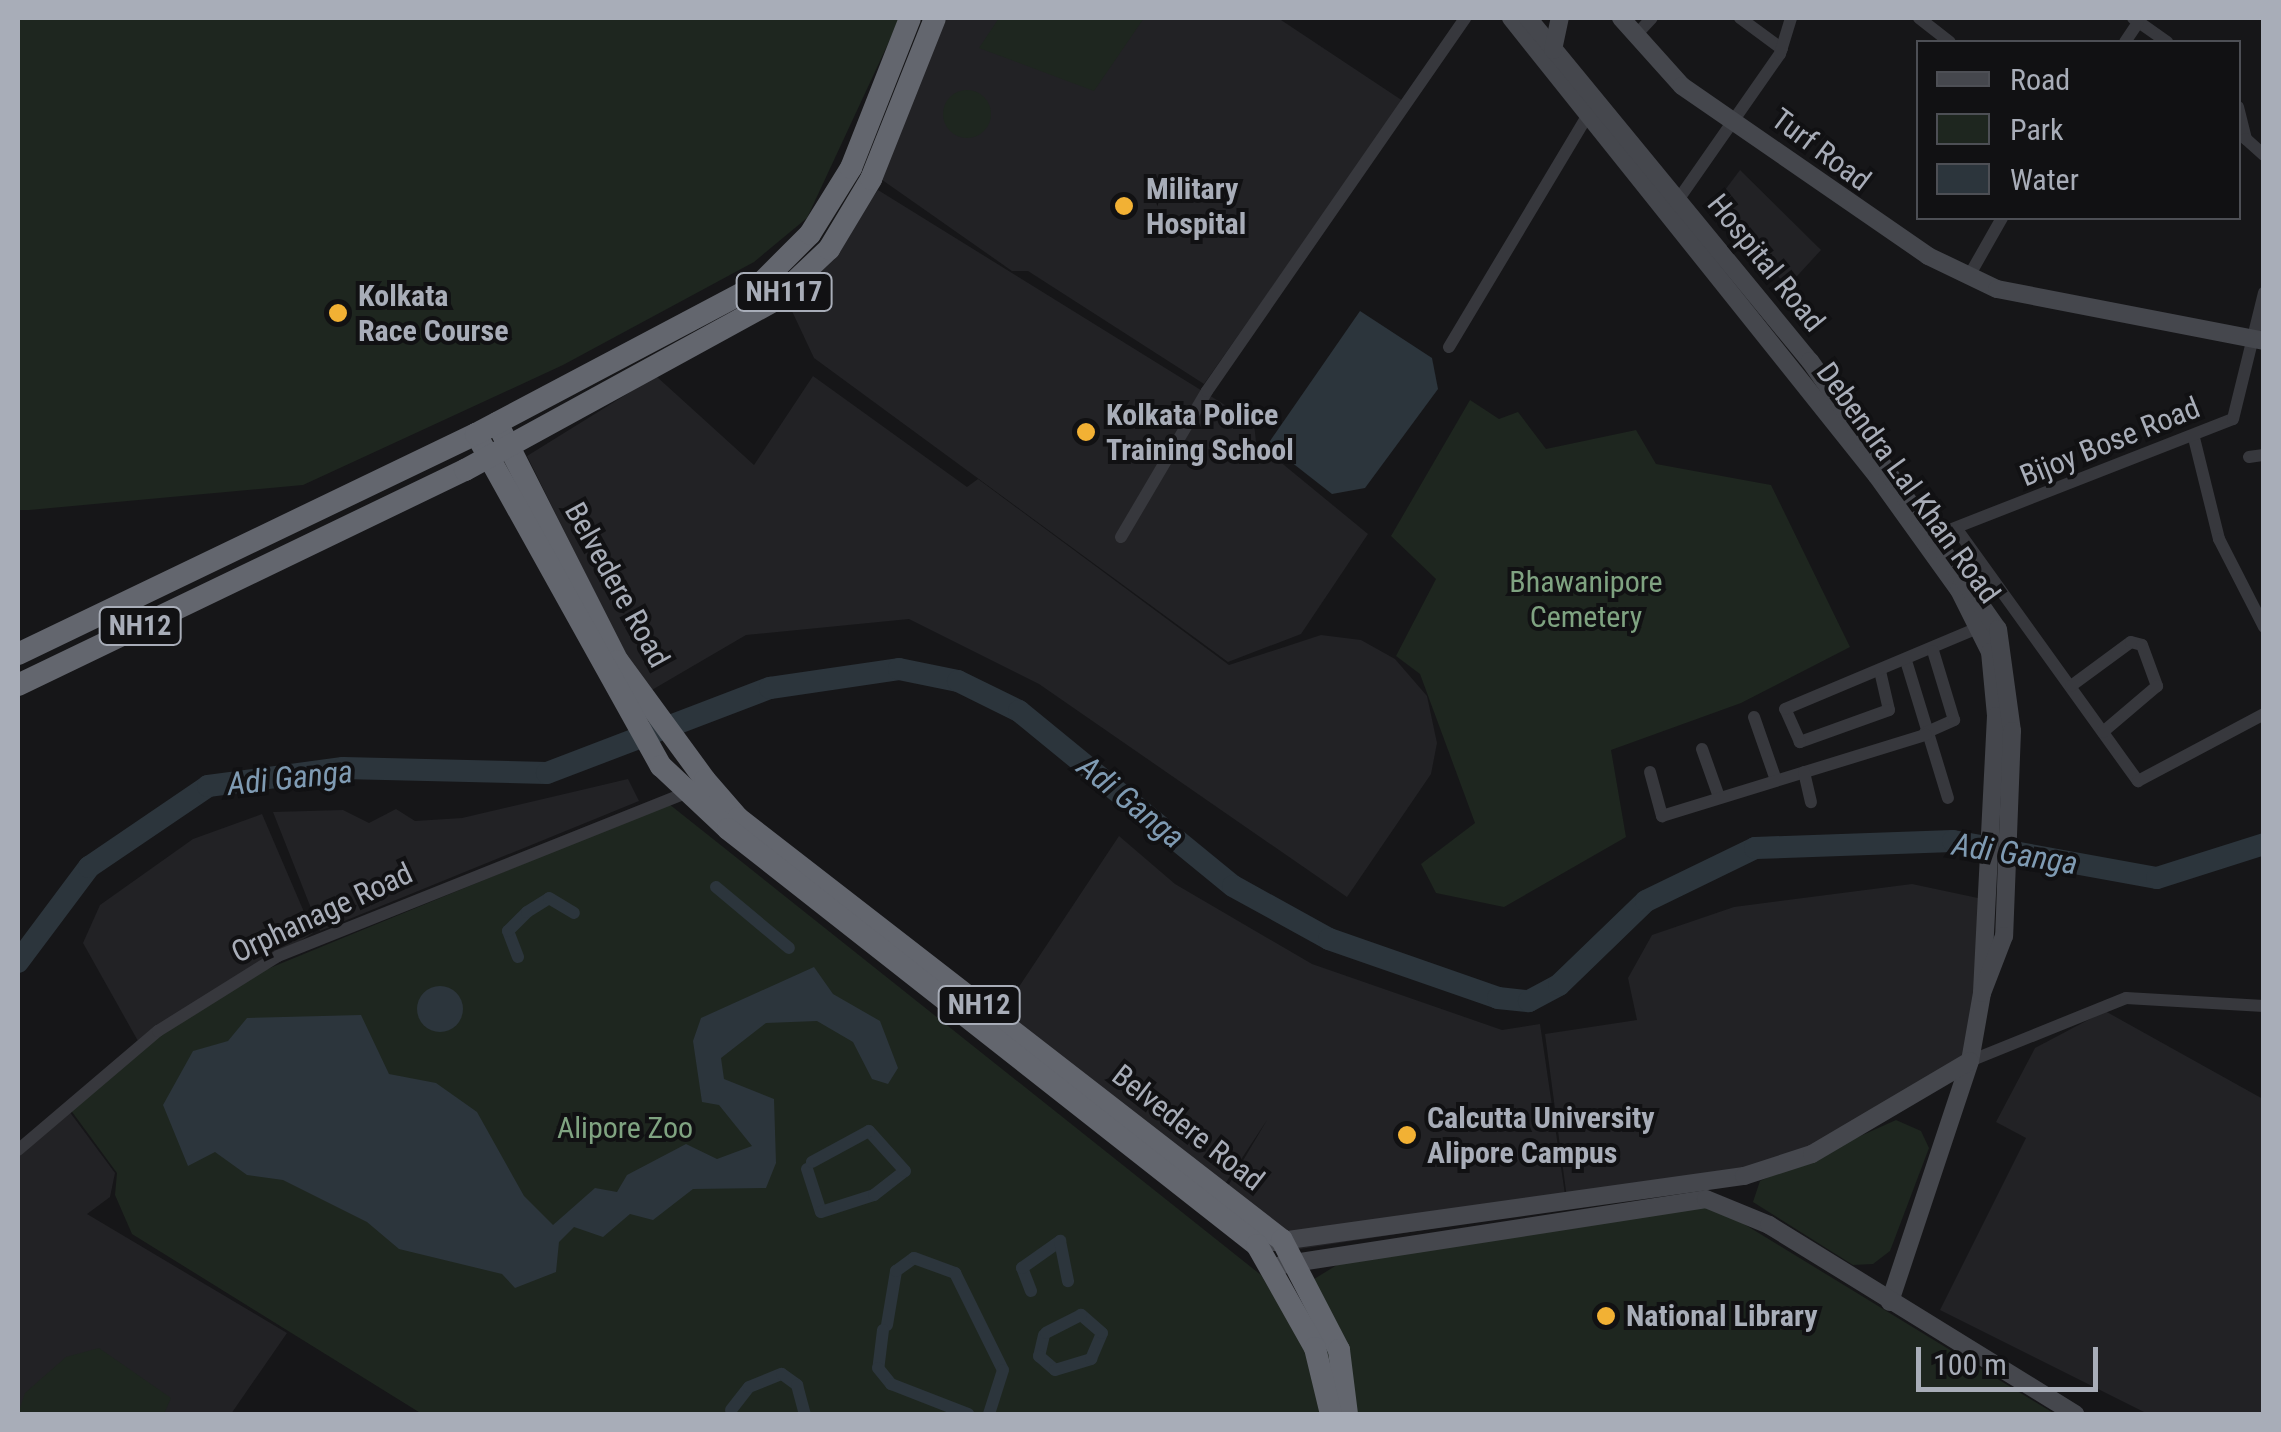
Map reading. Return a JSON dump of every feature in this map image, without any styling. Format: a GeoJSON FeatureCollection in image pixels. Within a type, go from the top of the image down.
{"type":"FeatureCollection","features":[{"type":"Feature","properties":{"kind":"highway"},"geometry":{"type":"LineString","coordinates":[[497,423],[760,283],[810,234],[850,168],[912,47],[910,18]]}},
{"type":"Feature","properties":{"kind":"highway","name":"NH117"},"geometry":{"type":"LineString","coordinates":[[498,452],[774,302],[829,249],[871,179],[912,47],[934,18]]}},
{"type":"Feature","properties":{"kind":"highway","name":"NH12"},"geometry":{"type":"LineString","coordinates":[[18,654],[497,423]]}},
{"type":"Feature","properties":{"kind":"highway","name":"Belvedere Road"},"geometry":{"type":"LineString","coordinates":[[497,423],[498,452]]}},
{"type":"Feature","properties":{"kind":"highway","name":"Belvedere Road"},"geometry":{"type":"LineString","coordinates":[[476,434],[498,452],[626,688],[661,766],[688,792],[1257,1244],[1274,1268],[1315,1348],[1331,1414]]}},
{"type":"Feature","properties":{"kind":"highway","name":"NH12"},"geometry":{"type":"LineString","coordinates":[[18,687],[498,452]]}},
{"type":"Feature","properties":{"kind":"highway","name":"Belvedere Road"},"geometry":{"type":"LineString","coordinates":[[626,688],[691,756],[738,818],[1282,1240],[1297,1259]]}},
{"type":"Feature","properties":{"kind":"highway","name":"NH12"},"geometry":{"type":"LineString","coordinates":[[1297,1259],[1338,1350],[1347,1414]]}},
{"type":"Feature","properties":{"kind":"main road","name":"Debendra Lal Khan Road"},"geometry":{"type":"LineString","coordinates":[[1511,18],[1551,53],[1587,116],[1929,538],[1978,628],[1996,716],[1982,993],[1970,1061],[1890,1302]]}},
{"type":"Feature","properties":{"kind":"main road","name":"Hospital Road"},"geometry":{"type":"LineString","coordinates":[[1528,18],[1551,53],[1678,200],[1998,629],[2010,672],[2006,896],[1997,968],[1982,993]]}},
{"type":"Feature","properties":{"kind":"main road"},"geometry":{"type":"LineString","coordinates":[[1551,53],[1560,18]]}},
{"type":"Feature","properties":{"kind":"main road","name":"Turf Road"},"geometry":{"type":"LineString","coordinates":[[1621,18],[1682,86],[1734,119],[1812,183],[1969,276],[2080,308],[2256,336]]}},
{"type":"Feature","properties":{"kind":"main road"},"geometry":{"type":"LineString","coordinates":[[1274,1268],[1297,1259],[1706,1192],[1812,1154],[1970,1061]]}},
{"type":"Feature","properties":{"kind":"main road"},"geometry":{"type":"LineString","coordinates":[[1744,1176],[1737,1197],[1747,1214]]}},
{"type":"Feature","properties":{"kind":"main road"},"geometry":{"type":"LineString","coordinates":[[1257,1244],[1706,1192],[2076,1414]]}},
{"type":"Feature","properties":{"kind":"street"},"geometry":{"type":"LineString","coordinates":[[1121,536],[1207,391],[1466,18]]}},
{"type":"Feature","properties":{"kind":"street"},"geometry":{"type":"LineString","coordinates":[[1636,35],[1652,18]]}},
{"type":"Feature","properties":{"kind":"street"},"geometry":{"type":"LineString","coordinates":[[1740,18],[1782,49]]}},
{"type":"Feature","properties":{"kind":"street"},"geometry":{"type":"LineString","coordinates":[[1678,200],[1782,49],[1791,18]]}},
{"type":"Feature","properties":{"kind":"street"},"geometry":{"type":"LineString","coordinates":[[1923,19],[1948,40]]}},
{"type":"Feature","properties":{"kind":"street"},"geometry":{"type":"LineString","coordinates":[[2136,20],[2164,40]]}},
{"type":"Feature","properties":{"kind":"street"},"geometry":{"type":"LineString","coordinates":[[1449,347],[1587,116]]}},
{"type":"Feature","properties":{"kind":"street"},"geometry":{"type":"LineString","coordinates":[[2241,119],[2246,139],[2264,154]]}},
{"type":"Feature","properties":{"kind":"street"},"geometry":{"type":"LineString","coordinates":[[1969,276],[2001,220]]}},
{"type":"Feature","properties":{"kind":"street"},"geometry":{"type":"LineString","coordinates":[[2256,336],[2264,293]]}},
{"type":"Feature","properties":{"kind":"street","name":"Bijoy Bose Road"},"geometry":{"type":"LineString","coordinates":[[1929,538],[2194,438],[2233,419],[2256,336]]}},
{"type":"Feature","properties":{"kind":"street"},"geometry":{"type":"LineString","coordinates":[[2194,438],[2219,539],[2264,627]]}},
{"type":"Feature","properties":{"kind":"street"},"geometry":{"type":"LineString","coordinates":[[1956,528],[2138,781],[2264,714]]}},
{"type":"Feature","properties":{"kind":"street"},"geometry":{"type":"LineString","coordinates":[[1880,671],[1888,710],[1800,742],[1785,710],[1880,671],[1907,664],[1978,628]]}},
{"type":"Feature","properties":{"kind":"street"},"geometry":{"type":"LineString","coordinates":[[2071,686],[2131,642],[2142,645],[2157,686],[2102,732]]}},
{"type":"Feature","properties":{"kind":"street"},"geometry":{"type":"LineString","coordinates":[[1650,772],[1662,816],[1926,734],[1954,720],[1934,650]]}},
{"type":"Feature","properties":{"kind":"street"},"geometry":{"type":"LineString","coordinates":[[1907,664],[1948,798]]}},
{"type":"Feature","properties":{"kind":"street"},"geometry":{"type":"LineString","coordinates":[[1754,717],[1776,780]]}},
{"type":"Feature","properties":{"kind":"street"},"geometry":{"type":"LineString","coordinates":[[1702,749],[1719,797]]}},
{"type":"Feature","properties":{"kind":"street"},"geometry":{"type":"LineString","coordinates":[[1804,772],[1811,802]]}},
{"type":"Feature","properties":{"kind":"street","name":"Orphanage Road"},"geometry":{"type":"LineString","coordinates":[[18,1150],[158,1031],[278,956],[688,792]]}},
{"type":"Feature","properties":{"kind":"street"},"geometry":{"type":"LineString","coordinates":[[1970,1061],[2126,998],[2264,1006]]}},
{"type":"Feature","properties":{"kind":"shaded area","name":"Military Hospital"},"geometry":{"type":"Polygon","coordinates":[[[942,18],[1278,18],[1403,101],[1204,384],[1028,271],[1012,271],[878,177],[942,18]]]}},
{"type":"Feature","properties":{"kind":"shaded area"},"geometry":{"type":"Polygon","coordinates":[[[1740,170],[1821,250],[1787,287],[1716,202],[1740,170]]]}},
{"type":"Feature","properties":{"kind":"shaded area","name":"Kolkata Police Training School"},"geometry":{"type":"Polygon","coordinates":[[[878,190],[1254,423],[1256,442],[1368,534],[1301,634],[1228,662],[814,358],[791,309],[878,190]]]}},
{"type":"Feature","properties":{"kind":"shaded area"},"geometry":{"type":"Polygon","coordinates":[[[656,376],[754,465],[813,376],[967,487],[978,479],[1229,665],[1321,635],[1361,640],[1395,659],[1427,696],[1437,743],[1431,774],[1347,897],[1039,684],[909,619],[746,635],[645,694],[527,456],[656,376]]]}},
{"type":"Feature","properties":{"kind":"shaded area"},"geometry":{"type":"Polygon","coordinates":[[[628,779],[639,801],[320,931],[273,812],[343,810],[369,823],[396,809],[415,821],[462,818],[628,779]]]}},
{"type":"Feature","properties":{"kind":"shaded area"},"geometry":{"type":"Polygon","coordinates":[[[262,814],[313,933],[138,1041],[83,943],[100,905],[193,839],[262,814]]]}},
{"type":"Feature","properties":{"kind":"shaded area"},"geometry":{"type":"Polygon","coordinates":[[[1119,836],[1175,884],[1312,964],[1502,1030],[1540,1024],[1567,1208],[1287,1251],[1225,1191],[1267,1120],[1221,1190],[999,1017],[1119,836]]]}},
{"type":"Feature","properties":{"kind":"shaded area"},"geometry":{"type":"Polygon","coordinates":[[[1912,884],[1992,901],[1966,1057],[1808,1151],[1692,1187],[1568,1206],[1545,1034],[1637,1020],[1628,978],[1652,935],[1734,907],[1912,884]]]}},
{"type":"Feature","properties":{"kind":"shaded area"},"geometry":{"type":"Polygon","coordinates":[[[2105,1011],[2263,1099],[2263,1414],[2148,1414],[1940,1310],[2026,1138],[1996,1122],[2035,1048],[2105,1011]]]}},
{"type":"Feature","properties":{"kind":"shaded area"},"geometry":{"type":"Polygon","coordinates":[[[66,1107],[115,1173],[110,1197],[87,1214],[287,1333],[231,1414],[18,1414],[18,1153],[66,1107]]]}},
{"type":"Feature","properties":{"kind":"green space","name":"Kolkata Race Course"},"geometry":{"type":"Polygon","coordinates":[[[18,18],[900,18],[807,218],[754,262],[563,365],[303,485],[18,510],[18,18]]]}},
{"type":"Feature","properties":{"kind":"green space"},"geometry":{"type":"Polygon","coordinates":[[[999,18],[1144,18],[1094,91],[979,48],[999,18]]]}},
{"type":"Feature","properties":{"kind":"green space"},"geometry":{"type":"Polygon","coordinates":[[[967,90],[984,97],[991,114],[984,131],[967,138],[950,131],[943,114],[950,97],[967,90]]]}},
{"type":"Feature","properties":{"kind":"green space","name":"Bhawanipore Cemetery"},"geometry":{"type":"Polygon","coordinates":[[[1470,400],[1499,419],[1518,412],[1546,449],[1636,430],[1656,464],[1771,485],[1850,647],[1741,703],[1611,750],[1626,837],[1504,907],[1436,893],[1421,864],[1475,823],[1420,674],[1396,656],[1436,579],[1391,536],[1470,400]]]}},
{"type":"Feature","properties":{"kind":"green space","name":"Alipore Zoo"},"geometry":{"type":"Polygon","coordinates":[[[669,804],[1261,1275],[1313,1362],[1322,1414],[422,1414],[132,1234],[115,1195],[117,1173],[67,1105],[233,983],[669,804]]]}},
{"type":"Feature","properties":{"kind":"green space"},"geometry":{"type":"Polygon","coordinates":[[[1896,1120],[1921,1131],[1929,1148],[1890,1251],[1873,1264],[1853,1265],[1753,1202],[1760,1181],[1896,1120]]]}},
{"type":"Feature","properties":{"kind":"green space","name":"National Library"},"geometry":{"type":"Polygon","coordinates":[[[1708,1202],[2055,1414],[1344,1414],[1306,1284],[1345,1260],[1708,1202]]]}},
{"type":"Feature","properties":{"kind":"green space"},"geometry":{"type":"Polygon","coordinates":[[[99,1348],[171,1398],[164,1414],[18,1414],[25,1393],[66,1357],[99,1348]]]}},
{"type":"Feature","properties":{"kind":"water"},"geometry":{"type":"Polygon","coordinates":[[[1360,311],[1432,358],[1438,389],[1365,488],[1332,494],[1268,444],[1360,311]]]}},
{"type":"Feature","properties":{"kind":"water"},"geometry":{"type":"Polygon","coordinates":[[[814,967],[833,994],[880,1021],[898,1068],[888,1084],[872,1079],[853,1042],[817,1021],[766,1023],[721,1058],[724,1079],[774,1099],[776,1163],[766,1188],[693,1189],[653,1220],[630,1214],[603,1237],[574,1227],[559,1242],[556,1272],[515,1288],[502,1274],[399,1249],[367,1222],[283,1180],[247,1175],[215,1152],[188,1166],[163,1105],[193,1051],[228,1041],[247,1018],[361,1015],[389,1074],[436,1083],[477,1112],[524,1196],[553,1225],[595,1188],[617,1192],[627,1175],[686,1144],[717,1159],[752,1146],[719,1105],[702,1102],[693,1041],[701,1018],[814,967]]]}},
{"type":"Feature","properties":{"kind":"water"},"geometry":{"type":"Polygon","coordinates":[[[440,986],[456,993],[463,1009],[456,1025],[440,1032],[424,1025],[417,1009],[424,993],[440,986]]]}},
{"type":"Feature","properties":{"kind":"waterway","name":"Adi Ganga"},"geometry":{"type":"LineString","coordinates":[[18,962],[89,867],[208,786],[343,768],[547,773],[770,688],[899,669],[958,681],[1019,711],[1233,886],[1329,939],[1498,998],[1529,1001],[1559,985],[1646,901],[1755,848],[1953,841],[2157,878],[2264,844]]}},
{"type":"Feature","properties":{"kind":"waterway"},"geometry":{"type":"LineString","coordinates":[[716,887],[789,948]]}},
{"type":"Feature","properties":{"kind":"waterway"},"geometry":{"type":"LineString","coordinates":[[518,957],[508,931],[527,912],[549,898],[574,913]]}},
{"type":"Feature","properties":{"kind":"waterway"},"geometry":{"type":"LineString","coordinates":[[807,1169],[821,1212],[874,1195],[905,1171],[869,1131],[812,1162]]}},
{"type":"Feature","properties":{"kind":"waterway"},"geometry":{"type":"LineString","coordinates":[[1031,1291],[1022,1268],[1060,1241],[1068,1281]]}},
{"type":"Feature","properties":{"kind":"waterway"},"geometry":{"type":"LineString","coordinates":[[887,1325],[896,1271],[914,1258],[955,1273],[1003,1370],[989,1414]]}},
{"type":"Feature","properties":{"kind":"waterway"},"geometry":{"type":"LineString","coordinates":[[1044,1335],[1039,1356],[1055,1370],[1091,1359],[1102,1333],[1081,1315],[1046,1333]]}},
{"type":"Feature","properties":{"kind":"waterway"},"geometry":{"type":"LineString","coordinates":[[883,1330],[878,1368],[891,1384],[968,1414]]}},
{"type":"Feature","properties":{"kind":"waterway"},"geometry":{"type":"LineString","coordinates":[[731,1410],[749,1387],[782,1374],[797,1385],[805,1414]]}},
{"type":"Feature","properties":{"kind":"place","name":"Military Hospital"},"geometry":{"type":"Point","coordinates":[1124,206]}},
{"type":"Feature","properties":{"kind":"place","name":"Kolkata Race Course"},"geometry":{"type":"Point","coordinates":[338,313]}},
{"type":"Feature","properties":{"kind":"place","name":"Kolkata Police Training School"},"geometry":{"type":"Point","coordinates":[1086,432]}},
{"type":"Feature","properties":{"kind":"place","name":"Calcutta University Alipore Campus"},"geometry":{"type":"Point","coordinates":[1407,1135]}},
{"type":"Feature","properties":{"kind":"place","name":"National Library"},"geometry":{"type":"Point","coordinates":[1606,1316]}}]}
